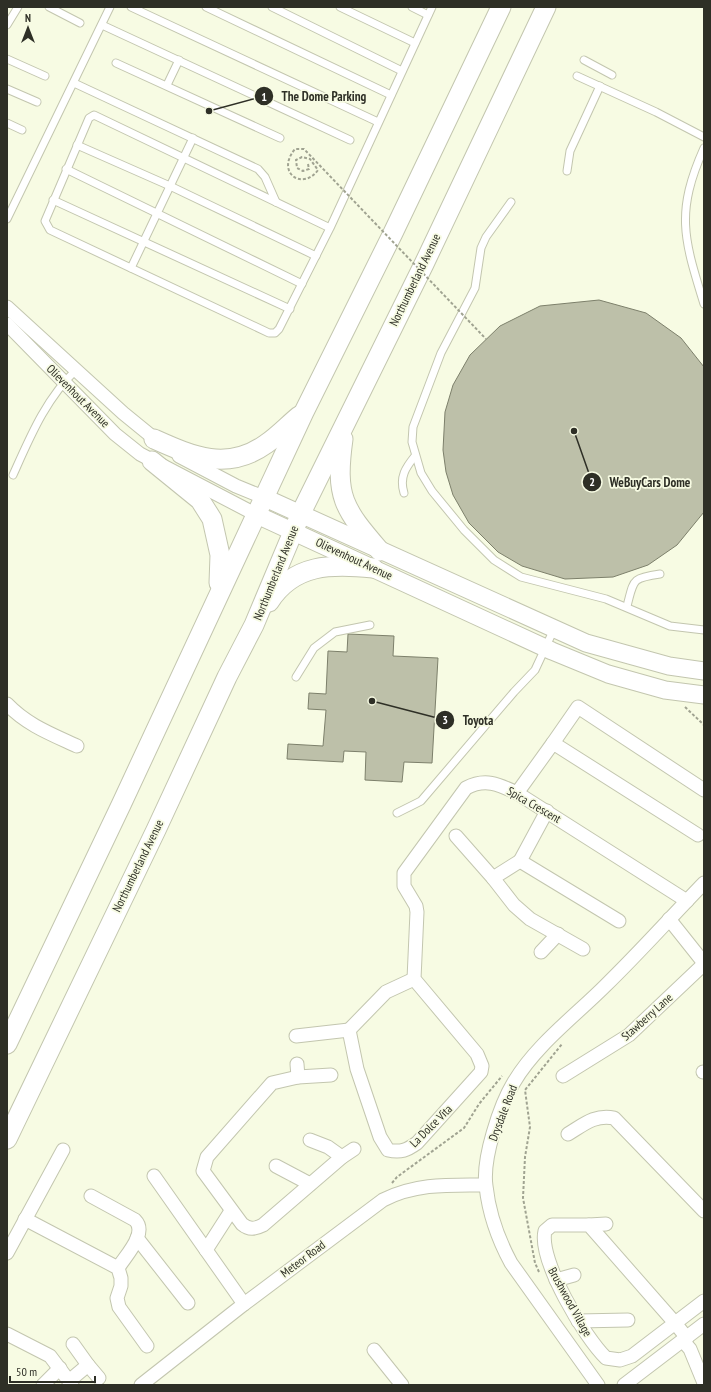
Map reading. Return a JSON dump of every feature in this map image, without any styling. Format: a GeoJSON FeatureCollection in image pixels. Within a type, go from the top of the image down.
{"type":"FeatureCollection","features":[{"type":"Feature","properties":{"kind":"main road"},"geometry":{"type":"LineString","coordinates":[[7,1044],[121,805],[263,497],[393,233],[500,7]]}},
{"type":"Feature","properties":{"kind":"main road","name":"Northumberland Avenue"},"geometry":{"type":"LineString","coordinates":[[7,1139],[156,830],[227,677],[254,625],[292,531],[424,264],[546,7]]}},
{"type":"Feature","properties":{"kind":"main road"},"geometry":{"type":"LineString","coordinates":[[154,439],[190,455],[208,459],[232,458],[257,450],[267,444],[304,412]]}},
{"type":"Feature","properties":{"kind":"main road"},"geometry":{"type":"LineString","coordinates":[[346,423],[339,473],[341,490],[345,504],[352,517],[380,551]]}},
{"type":"Feature","properties":{"kind":"main road"},"geometry":{"type":"LineString","coordinates":[[152,461],[200,500],[212,519],[218,536],[220,555],[219,592]]}},
{"type":"Feature","properties":{"kind":"main road"},"geometry":{"type":"LineString","coordinates":[[254,625],[278,590],[305,571],[322,567],[342,565],[373,568]]}},
{"type":"Feature","properties":{"kind":"street","name":"Olievenhout Avenue"},"geometry":{"type":"LineString","coordinates":[[7,307],[77,369],[123,413],[154,439],[190,462],[380,551],[586,643],[668,666],[704,671]]}},
{"type":"Feature","properties":{"kind":"street","name":"Olievenhout Avenue"},"geometry":{"type":"LineString","coordinates":[[7,324],[115,434],[140,454],[152,461],[255,514],[544,648],[608,674],[665,690],[704,695]]}},
{"type":"Feature","properties":{"kind":"street"},"geometry":{"type":"LineString","coordinates":[[7,704],[17,715],[32,726],[77,746]]}},
{"type":"Feature","properties":{"kind":"street"},"geometry":{"type":"LineString","coordinates":[[517,793],[578,707],[704,790]]}},
{"type":"Feature","properties":{"kind":"street"},"geometry":{"type":"LineString","coordinates":[[553,743],[698,835]]}},
{"type":"Feature","properties":{"kind":"street","name":"Spica Crescent"},"geometry":{"type":"LineString","coordinates":[[414,979],[417,912],[416,906],[404,886],[404,873],[466,788],[476,783],[486,782],[497,784],[517,793],[687,901]]}},
{"type":"Feature","properties":{"kind":"street"},"geometry":{"type":"LineString","coordinates":[[493,878],[520,861],[547,811]]}},
{"type":"Feature","properties":{"kind":"street"},"geometry":{"type":"LineString","coordinates":[[456,836],[521,912],[530,919],[583,949]]}},
{"type":"Feature","properties":{"kind":"street"},"geometry":{"type":"LineString","coordinates":[[520,861],[619,921]]}},
{"type":"Feature","properties":{"kind":"street","name":"Drysdale Road"},"geometry":{"type":"LineString","coordinates":[[598,1385],[511,1263],[500,1242],[492,1219],[485,1185],[489,1149],[497,1120],[514,1082],[543,1046],[607,984],[704,883]]}},
{"type":"Feature","properties":{"kind":"street","name":"Stawberry Lane"},"geometry":{"type":"LineString","coordinates":[[563,1076],[629,1035],[704,963],[669,919]]}},
{"type":"Feature","properties":{"kind":"street"},"geometry":{"type":"LineString","coordinates":[[541,952],[558,934]]}},
{"type":"Feature","properties":{"kind":"street"},"geometry":{"type":"LineString","coordinates":[[296,1036],[349,1030],[386,992],[414,979]]}},
{"type":"Feature","properties":{"kind":"street","name":"La Dolce Vita"},"geometry":{"type":"LineString","coordinates":[[349,1030],[357,1069],[383,1144],[388,1150],[408,1150],[417,1143],[479,1076],[482,1066],[477,1054],[414,979]]}},
{"type":"Feature","properties":{"kind":"street"},"geometry":{"type":"LineString","coordinates":[[297,1064],[298,1077]]}},
{"type":"Feature","properties":{"kind":"street"},"geometry":{"type":"LineString","coordinates":[[332,1075],[298,1077],[272,1084],[207,1157],[203,1171],[231,1211],[245,1227],[256,1228],[263,1225],[342,1157],[354,1150]]}},
{"type":"Feature","properties":{"kind":"street"},"geometry":{"type":"LineString","coordinates":[[568,1134],[600,1116],[614,1118],[704,1211]]}},
{"type":"Feature","properties":{"kind":"street"},"geometry":{"type":"LineString","coordinates":[[310,1140],[328,1147],[342,1157]]}},
{"type":"Feature","properties":{"kind":"street"},"geometry":{"type":"LineString","coordinates":[[7,1253],[63,1150]]}},
{"type":"Feature","properties":{"kind":"street"},"geometry":{"type":"LineString","coordinates":[[276,1166],[310,1184]]}},
{"type":"Feature","properties":{"kind":"street"},"geometry":{"type":"LineString","coordinates":[[154,1176],[244,1304]]}},
{"type":"Feature","properties":{"kind":"street","name":"Meteor Road"},"geometry":{"type":"LineString","coordinates":[[141,1385],[244,1304],[388,1197],[412,1188],[428,1186],[485,1185]]}},
{"type":"Feature","properties":{"kind":"street"},"geometry":{"type":"LineString","coordinates":[[91,1196],[135,1220],[140,1230],[137,1238],[118,1268]]}},
{"type":"Feature","properties":{"kind":"street"},"geometry":{"type":"LineString","coordinates":[[206,1250],[231,1211]]}},
{"type":"Feature","properties":{"kind":"street"},"geometry":{"type":"LineString","coordinates":[[25,1219],[118,1268],[121,1278],[121,1286],[117,1298],[119,1307],[146,1346]]}},
{"type":"Feature","properties":{"kind":"street","name":"Brushwood Village"},"geometry":{"type":"LineString","coordinates":[[606,1224],[554,1225],[546,1229],[544,1235],[548,1258],[556,1280],[578,1321],[601,1353],[611,1360],[620,1360],[632,1356],[704,1301]]}},
{"type":"Feature","properties":{"kind":"street"},"geometry":{"type":"LineString","coordinates":[[590,1225],[675,1323],[690,1349],[704,1383]]}},
{"type":"Feature","properties":{"kind":"street"},"geometry":{"type":"LineString","coordinates":[[137,1238],[188,1303]]}},
{"type":"Feature","properties":{"kind":"street"},"geometry":{"type":"LineString","coordinates":[[556,1280],[574,1275]]}},
{"type":"Feature","properties":{"kind":"street"},"geometry":{"type":"LineString","coordinates":[[578,1321],[628,1320]]}},
{"type":"Feature","properties":{"kind":"street"},"geometry":{"type":"LineString","coordinates":[[624,1385],[704,1324]]}},
{"type":"Feature","properties":{"kind":"street"},"geometry":{"type":"LineString","coordinates":[[7,1334],[50,1356],[71,1383],[88,1365]]}},
{"type":"Feature","properties":{"kind":"street"},"geometry":{"type":"LineString","coordinates":[[73,1344],[99,1378]]}},
{"type":"Feature","properties":{"kind":"street"},"geometry":{"type":"LineString","coordinates":[[374,1350],[402,1385]]}},
{"type":"Feature","properties":{"kind":"street"},"geometry":{"type":"LineString","coordinates":[[43,1385],[60,1368]]}},
{"type":"Feature","properties":{"kind":"lane"},"geometry":{"type":"LineString","coordinates":[[7,26],[18,7]]}},
{"type":"Feature","properties":{"kind":"lane"},"geometry":{"type":"LineString","coordinates":[[49,7],[80,23]]}},
{"type":"Feature","properties":{"kind":"lane"},"geometry":{"type":"LineString","coordinates":[[7,219],[110,7]]}},
{"type":"Feature","properties":{"kind":"lane"},"geometry":{"type":"LineString","coordinates":[[131,7],[378,122]]}},
{"type":"Feature","properties":{"kind":"lane"},"geometry":{"type":"LineString","coordinates":[[206,7],[391,95]]}},
{"type":"Feature","properties":{"kind":"lane"},"geometry":{"type":"LineString","coordinates":[[272,7],[402,71]]}},
{"type":"Feature","properties":{"kind":"lane"},"geometry":{"type":"LineString","coordinates":[[340,7],[415,43]]}},
{"type":"Feature","properties":{"kind":"lane"},"geometry":{"type":"LineString","coordinates":[[412,7],[428,15]]}},
{"type":"Feature","properties":{"kind":"lane"},"geometry":{"type":"LineString","coordinates":[[330,228],[94,115],[89,118],[45,218],[45,224],[50,230],[270,333],[275,333],[279,329],[330,228],[432,7]]}},
{"type":"Feature","properties":{"kind":"lane"},"geometry":{"type":"LineString","coordinates":[[102,25],[350,140]]}},
{"type":"Feature","properties":{"kind":"lane"},"geometry":{"type":"LineString","coordinates":[[7,58],[45,76]]}},
{"type":"Feature","properties":{"kind":"lane"},"geometry":{"type":"LineString","coordinates":[[167,85],[179,60]]}},
{"type":"Feature","properties":{"kind":"lane"},"geometry":{"type":"LineString","coordinates":[[584,60],[612,76]]}},
{"type":"Feature","properties":{"kind":"lane"},"geometry":{"type":"LineString","coordinates":[[116,63],[167,85],[280,138]]}},
{"type":"Feature","properties":{"kind":"lane"},"geometry":{"type":"LineString","coordinates":[[577,76],[662,115],[704,137]]}},
{"type":"Feature","properties":{"kind":"lane"},"geometry":{"type":"LineString","coordinates":[[74,83],[258,169],[265,177],[276,202]]}},
{"type":"Feature","properties":{"kind":"lane"},"geometry":{"type":"LineString","coordinates":[[567,171],[570,151],[600,86]]}},
{"type":"Feature","properties":{"kind":"lane"},"geometry":{"type":"LineString","coordinates":[[7,89],[36,102]]}},
{"type":"Feature","properties":{"kind":"lane"},"geometry":{"type":"LineString","coordinates":[[7,122],[22,130]]}},
{"type":"Feature","properties":{"kind":"lane"},"geometry":{"type":"LineString","coordinates":[[131,268],[193,138]]}},
{"type":"Feature","properties":{"kind":"lane"},"geometry":{"type":"LineString","coordinates":[[77,145],[170,186],[316,256]]}},
{"type":"Feature","properties":{"kind":"lane"},"geometry":{"type":"LineString","coordinates":[[704,148],[691,180],[684,217],[689,256],[704,304]]}},
{"type":"Feature","properties":{"kind":"lane"},"geometry":{"type":"LineString","coordinates":[[66,169],[158,212],[302,284]]}},
{"type":"Feature","properties":{"kind":"lane"},"geometry":{"type":"LineString","coordinates":[[53,200],[290,308]]}},
{"type":"Feature","properties":{"kind":"lane"},"geometry":{"type":"LineString","coordinates":[[511,202],[480,248],[475,288],[441,353],[413,427],[412,442],[421,473],[440,502],[464,530],[494,560],[521,577],[606,598],[670,626],[704,630]]}},
{"type":"Feature","properties":{"kind":"lane"},"geometry":{"type":"LineString","coordinates":[[13,475],[35,426],[64,382],[77,369]]}},
{"type":"Feature","properties":{"kind":"lane"},"geometry":{"type":"LineString","coordinates":[[404,492],[402,483],[403,473],[415,456]]}},
{"type":"Feature","properties":{"kind":"lane"},"geometry":{"type":"LineString","coordinates":[[627,606],[633,584],[636,580],[660,574]]}},
{"type":"Feature","properties":{"kind":"lane"},"geometry":{"type":"LineString","coordinates":[[296,677],[314,648],[335,632],[370,625]]}},
{"type":"Feature","properties":{"kind":"lane"},"geometry":{"type":"LineString","coordinates":[[397,814],[417,803],[430,792],[505,702],[535,670],[554,629]]}},
{"type":"Feature","properties":{"kind":"path"},"geometry":{"type":"LineString","coordinates":[[308,164],[309,169],[303,171],[297,168],[296,160],[302,156],[310,159],[318,170],[313,177],[305,180],[297,179],[290,174],[287,166],[289,156],[295,149],[304,149],[486,339]]}},
{"type":"Feature","properties":{"kind":"path"},"geometry":{"type":"LineString","coordinates":[[541,1277],[535,1263],[523,1198],[525,1157],[530,1127],[525,1090],[566,1040]]}},
{"type":"Feature","properties":{"kind":"path"},"geometry":{"type":"LineString","coordinates":[[386,1189],[397,1177],[464,1128],[479,1104],[504,1075]]}},
{"type":"Feature","properties":{"kind":"building"},"geometry":{"type":"Polygon","coordinates":[[[599,300],[646,313],[681,338],[704,367],[704,512],[677,545],[648,565],[613,577],[565,579],[522,566],[498,552],[469,523],[453,495],[446,472],[443,450],[445,412],[453,385],[470,355],[500,326],[540,306],[599,300]]]}},
{"type":"Feature","properties":{"kind":"building"},"geometry":{"type":"Polygon","coordinates":[[[348,634],[394,636],[393,656],[438,658],[432,763],[404,762],[402,782],[365,780],[366,752],[344,751],[343,762],[287,759],[288,744],[323,746],[326,710],[308,709],[309,693],[326,694],[328,651],[347,652],[348,634]]]}},
{"type":"Feature","properties":{"kind":"place","name":"The Dome Parking"},"geometry":{"type":"Point","coordinates":[209,111]}},
{"type":"Feature","properties":{"kind":"place","name":"WeBuyCars Dome"},"geometry":{"type":"Point","coordinates":[574,431]}},
{"type":"Feature","properties":{"kind":"place","name":"Toyota"},"geometry":{"type":"Point","coordinates":[372,701]}}]}
